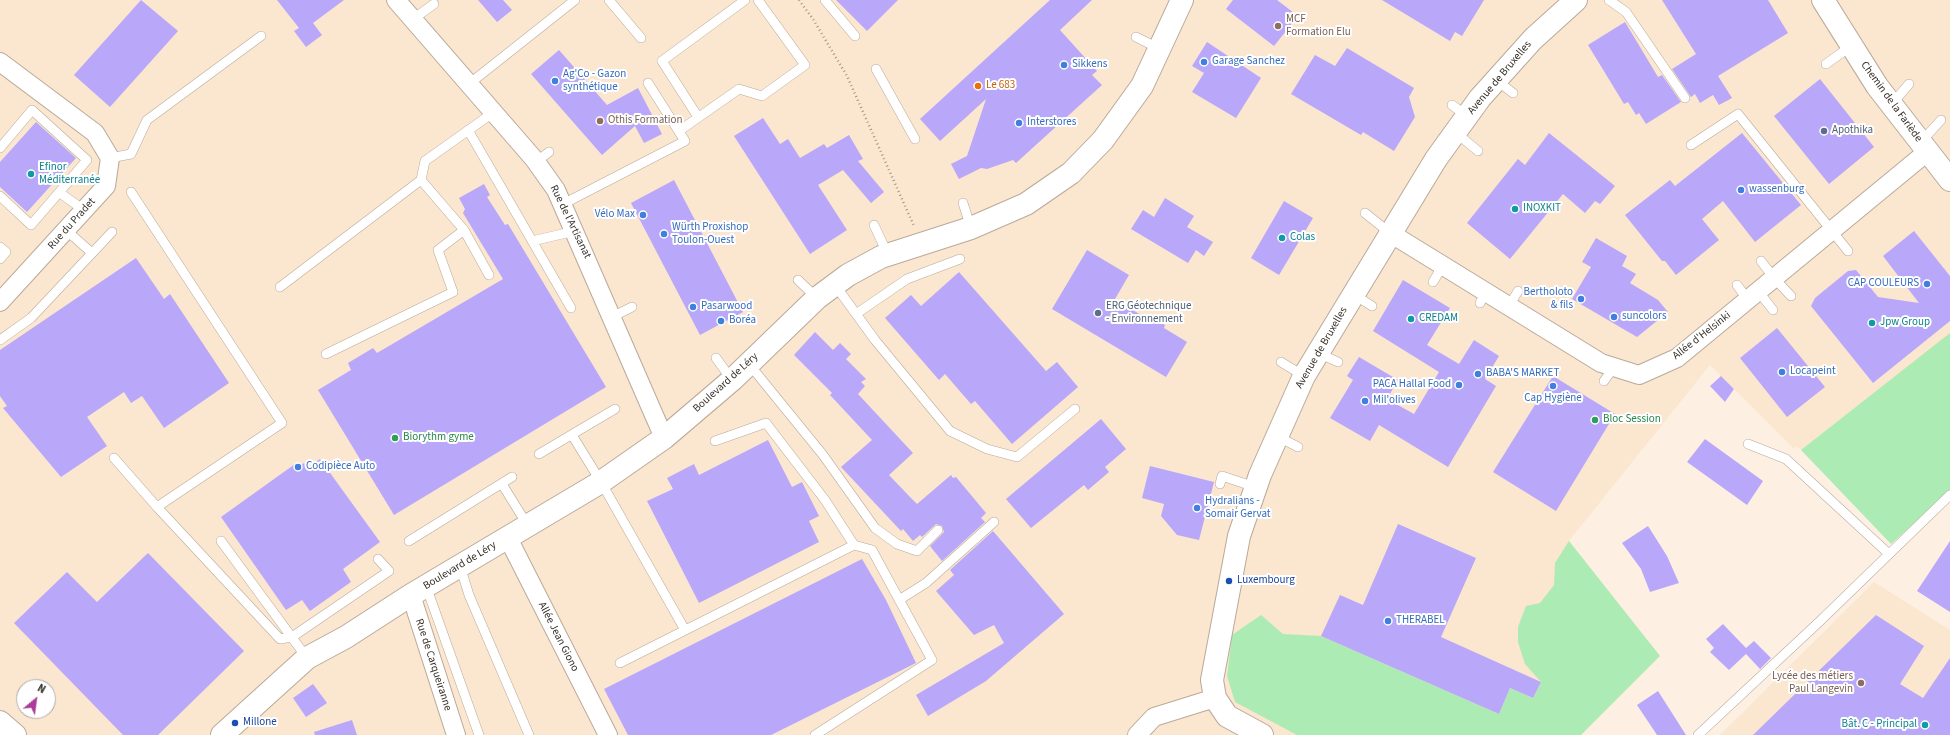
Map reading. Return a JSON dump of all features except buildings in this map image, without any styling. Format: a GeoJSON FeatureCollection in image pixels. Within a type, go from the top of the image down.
{"type":"FeatureCollection","features":[{"type":"Feature","properties":{"kind":"street","name":"Rue de l'Artisanat"},"geometry":{"type":"LineString","coordinates":[[396,0],[494,112],[542,157],[664,438]]}},
{"type":"Feature","properties":{"kind":"street","name":"Boulevard de Léry"},"geometry":{"type":"LineString","coordinates":[[222,735],[307,658],[346,637],[418,591],[601,482],[664,438],[732,380],[817,298],[848,275],[881,257],[971,228],[1026,204],[1071,173],[1103,140],[1138,92],[1166,40],[1182,0]]}},
{"type":"Feature","properties":{"kind":"street","name":"Avenue de Bruxelles"},"geometry":{"type":"LineString","coordinates":[[1262,735],[1227,716],[1215,698],[1212,680],[1229,581],[1239,536],[1255,488],[1277,436],[1304,376],[1436,159],[1458,118],[1504,86],[1533,39],[1576,0]]}},
{"type":"Feature","properties":{"kind":"street","name":"Chemin de la Farlède"},"geometry":{"type":"LineString","coordinates":[[1823,0],[1877,86],[1950,180]]}},
{"type":"Feature","properties":{"kind":"street"},"geometry":{"type":"LineString","coordinates":[[0,62],[95,133],[110,158]]}},
{"type":"Feature","properties":{"kind":"street","name":"Allée d'Helsinki"},"geometry":{"type":"LineString","coordinates":[[1390,233],[1443,265],[1483,297],[1509,306],[1525,322],[1602,363],[1609,374],[1639,375],[1677,358],[1832,231],[1924,148]]}},
{"type":"Feature","properties":{"kind":"street","name":"Rue du Pradet"},"geometry":{"type":"LineString","coordinates":[[0,302],[106,186],[110,158]]}},
{"type":"Feature","properties":{"kind":"street","name":"Allée Jean Giono"},"geometry":{"type":"LineString","coordinates":[[508,538],[608,735]]}},
{"type":"Feature","properties":{"kind":"street","name":"Rue de Carqueiranne"},"geometry":{"type":"LineString","coordinates":[[418,591],[456,735]]}},
{"type":"Feature","properties":{"kind":"street"},"geometry":{"type":"LineString","coordinates":[[1147,730],[1154,717],[1215,698]]}},
{"type":"Feature","properties":{"kind":"street"},"geometry":{"type":"LineString","coordinates":[[0,722],[15,735]]}},
{"type":"Feature","properties":{"kind":"lane"},"geometry":{"type":"LineString","coordinates":[[469,84],[575,0]]}},
{"type":"Feature","properties":{"kind":"lane"},"geometry":{"type":"LineString","coordinates":[[609,0],[641,38]]}},
{"type":"Feature","properties":{"kind":"lane"},"geometry":{"type":"LineString","coordinates":[[698,117],[662,61],[744,0]]}},
{"type":"Feature","properties":{"kind":"lane"},"geometry":{"type":"LineString","coordinates":[[679,130],[740,89],[762,96],[805,65],[758,0]]}},
{"type":"Feature","properties":{"kind":"lane"},"geometry":{"type":"LineString","coordinates":[[825,0],[855,36]]}},
{"type":"Feature","properties":{"kind":"lane"},"geometry":{"type":"LineString","coordinates":[[1609,0],[1626,12],[1685,98]]}},
{"type":"Feature","properties":{"kind":"lane"},"geometry":{"type":"LineString","coordinates":[[413,19],[434,4]]}},
{"type":"Feature","properties":{"kind":"lane"},"geometry":{"type":"LineString","coordinates":[[110,158],[132,154],[147,120],[261,36]]}},
{"type":"Feature","properties":{"kind":"lane"},"geometry":{"type":"LineString","coordinates":[[1136,37],[1166,40]]}},
{"type":"Feature","properties":{"kind":"lane"},"geometry":{"type":"LineString","coordinates":[[1826,64],[1851,46]]}},
{"type":"Feature","properties":{"kind":"lane"},"geometry":{"type":"LineString","coordinates":[[876,69],[915,139]]}},
{"type":"Feature","properties":{"kind":"lane"},"geometry":{"type":"LineString","coordinates":[[563,204],[685,141],[648,83]]}},
{"type":"Feature","properties":{"kind":"lane"},"geometry":{"type":"LineString","coordinates":[[1891,105],[1909,84]]}},
{"type":"Feature","properties":{"kind":"lane"},"geometry":{"type":"LineString","coordinates":[[0,148],[32,110],[87,160],[31,225],[0,196]]}},
{"type":"Feature","properties":{"kind":"lane"},"geometry":{"type":"LineString","coordinates":[[280,287],[421,180],[425,161],[494,112]]}},
{"type":"Feature","properties":{"kind":"lane"},"geometry":{"type":"LineString","coordinates":[[1691,145],[1738,114],[1848,251]]}},
{"type":"Feature","properties":{"kind":"lane"},"geometry":{"type":"LineString","coordinates":[[1458,118],[1478,151]]}},
{"type":"Feature","properties":{"kind":"lane"},"geometry":{"type":"LineString","coordinates":[[1924,148],[1941,120]]}},
{"type":"Feature","properties":{"kind":"lane"},"geometry":{"type":"LineString","coordinates":[[468,130],[571,308]]}},
{"type":"Feature","properties":{"kind":"lane"},"geometry":{"type":"LineString","coordinates":[[421,180],[464,230],[489,275]]}},
{"type":"Feature","properties":{"kind":"lane"},"geometry":{"type":"LineString","coordinates":[[131,192],[282,423],[158,507]]}},
{"type":"Feature","properties":{"kind":"lane"},"geometry":{"type":"LineString","coordinates":[[60,193],[84,210]]}},
{"type":"Feature","properties":{"kind":"lane"},"geometry":{"type":"LineString","coordinates":[[963,204],[971,228]]}},
{"type":"Feature","properties":{"kind":"lane"},"geometry":{"type":"LineString","coordinates":[[1365,213],[1390,233]]}},
{"type":"Feature","properties":{"kind":"lane"},"geometry":{"type":"LineString","coordinates":[[874,225],[888,255]]}},
{"type":"Feature","properties":{"kind":"lane"},"geometry":{"type":"LineString","coordinates":[[66,230],[92,253]]}},
{"type":"Feature","properties":{"kind":"lane"},"geometry":{"type":"LineString","coordinates":[[326,354],[453,292],[438,250],[464,230]]}},
{"type":"Feature","properties":{"kind":"lane"},"geometry":{"type":"LineString","coordinates":[[532,241],[575,231]]}},
{"type":"Feature","properties":{"kind":"lane"},"geometry":{"type":"LineString","coordinates":[[0,340],[31,318],[112,232]]}},
{"type":"Feature","properties":{"kind":"lane"},"geometry":{"type":"LineString","coordinates":[[0,247],[6,252],[0,259]]}},
{"type":"Feature","properties":{"kind":"lane"},"geometry":{"type":"LineString","coordinates":[[856,314],[907,279],[960,259]]}},
{"type":"Feature","properties":{"kind":"lane"},"geometry":{"type":"LineString","coordinates":[[1761,261],[1791,296]]}},
{"type":"Feature","properties":{"kind":"lane"},"geometry":{"type":"LineString","coordinates":[[1433,282],[1443,265]]}},
{"type":"Feature","properties":{"kind":"lane"},"geometry":{"type":"LineString","coordinates":[[798,280],[817,298]]}},
{"type":"Feature","properties":{"kind":"lane"},"geometry":{"type":"LineString","coordinates":[[835,285],[856,314],[950,431],[987,449],[1017,457],[1075,409]]}},
{"type":"Feature","properties":{"kind":"lane"},"geometry":{"type":"LineString","coordinates":[[1737,285],[1773,310]]}},
{"type":"Feature","properties":{"kind":"lane"},"geometry":{"type":"LineString","coordinates":[[1509,306],[1518,291]]}},
{"type":"Feature","properties":{"kind":"lane"},"geometry":{"type":"LineString","coordinates":[[1353,294],[1372,306]]}},
{"type":"Feature","properties":{"kind":"lane"},"geometry":{"type":"LineString","coordinates":[[612,316],[632,307]]}},
{"type":"Feature","properties":{"kind":"lane"},"geometry":{"type":"LineString","coordinates":[[1318,353],[1338,362]]}},
{"type":"Feature","properties":{"kind":"lane"},"geometry":{"type":"LineString","coordinates":[[716,358],[732,380]]}},
{"type":"Feature","properties":{"kind":"lane"},"geometry":{"type":"LineString","coordinates":[[1281,362],[1304,376]]}},
{"type":"Feature","properties":{"kind":"lane"},"geometry":{"type":"LineString","coordinates":[[749,364],[823,455],[875,528],[897,544],[917,551],[938,530]]}},
{"type":"Feature","properties":{"kind":"lane"},"geometry":{"type":"LineString","coordinates":[[539,454],[615,409]]}},
{"type":"Feature","properties":{"kind":"lane"},"geometry":{"type":"LineString","coordinates":[[715,441],[766,423],[825,500],[854,545],[872,550],[932,660],[815,735]]}},
{"type":"Feature","properties":{"kind":"lane"},"geometry":{"type":"LineString","coordinates":[[572,434],[685,630]]}},
{"type":"Feature","properties":{"kind":"lane"},"geometry":{"type":"LineString","coordinates":[[1277,436],[1298,447]]}},
{"type":"Feature","properties":{"kind":"lane"},"geometry":{"type":"LineString","coordinates":[[1748,444],[1786,459],[1889,554]]}},
{"type":"Feature","properties":{"kind":"lane"},"geometry":{"type":"LineString","coordinates":[[114,458],[280,639],[292,637],[389,571],[378,559]]}},
{"type":"Feature","properties":{"kind":"lane"},"geometry":{"type":"LineString","coordinates":[[1220,484],[1222,476],[1255,488]]}},
{"type":"Feature","properties":{"kind":"lane"},"geometry":{"type":"LineString","coordinates":[[409,541],[512,477]]}},
{"type":"Feature","properties":{"kind":"lane"},"geometry":{"type":"LineString","coordinates":[[502,484],[528,526]]}},
{"type":"Feature","properties":{"kind":"lane"},"geometry":{"type":"LineString","coordinates":[[1698,735],[1950,495]]}},
{"type":"Feature","properties":{"kind":"lane"},"geometry":{"type":"LineString","coordinates":[[899,600],[926,583],[994,522]]}},
{"type":"Feature","properties":{"kind":"lane"},"geometry":{"type":"LineString","coordinates":[[221,541],[307,658]]}},
{"type":"Feature","properties":{"kind":"lane"},"geometry":{"type":"LineString","coordinates":[[620,663],[854,545]]}},
{"type":"Feature","properties":{"kind":"lane"},"geometry":{"type":"LineString","coordinates":[[460,566],[469,595],[529,735]]}},
{"type":"Feature","properties":{"kind":"lane"},"geometry":{"type":"LineString","coordinates":[[418,591],[479,735]]}},
{"type":"Feature","properties":{"kind":"path"},"geometry":{"type":"LineString","coordinates":[[799,0],[814,19],[847,76],[922,244]]}},
{"type":"Feature","properties":{"kind":"shaded area"},"geometry":{"type":"Polygon","coordinates":[[[0,0],[1950,0],[1950,334],[1801,450],[1796,446],[1794,449],[1710,365],[1569,541],[1660,656],[1581,735],[0,735],[0,0]]]}},
{"type":"Feature","properties":{"kind":"shaded area","name":"Lycée des métiers Paul Langevin"},"geometry":{"type":"Polygon","coordinates":[[[1874,582],[1950,630],[1950,735],[1720,735],[1874,582]]]}},
{"type":"Feature","properties":{"kind":"green space"},"geometry":{"type":"Polygon","coordinates":[[[1950,333],[1950,491],[1891,544],[1801,450],[1950,333]]]}},
{"type":"Feature","properties":{"kind":"green space"},"geometry":{"type":"Polygon","coordinates":[[[1569,541],[1660,656],[1581,735],[1297,735],[1235,702],[1227,676],[1232,635],[1261,615],[1283,634],[1321,636],[1499,714],[1510,688],[1533,698],[1541,682],[1525,664],[1518,642],[1518,627],[1526,606],[1540,603],[1554,585],[1555,563],[1569,541]]]}},
{"type":"Feature","properties":{"kind":"place","name":"MCF Formation Elu"},"geometry":{"type":"Point","coordinates":[1278,26]}},
{"type":"Feature","properties":{"kind":"place","name":"Garage Sanchez"},"geometry":{"type":"Point","coordinates":[1204,62]}},
{"type":"Feature","properties":{"kind":"place","name":"Sikkens"},"geometry":{"type":"Point","coordinates":[1064,65]}},
{"type":"Feature","properties":{"kind":"place","name":"Ag'Co - Gazon synthétique"},"geometry":{"type":"Point","coordinates":[555,81]}},
{"type":"Feature","properties":{"kind":"place","name":"Le 683"},"geometry":{"type":"Point","coordinates":[978,86]}},
{"type":"Feature","properties":{"kind":"place","name":"Othis Formation"},"geometry":{"type":"Point","coordinates":[600,121]}},
{"type":"Feature","properties":{"kind":"place","name":"Interstores"},"geometry":{"type":"Point","coordinates":[1019,123]}},
{"type":"Feature","properties":{"kind":"place","name":"Apothika"},"geometry":{"type":"Point","coordinates":[1824,131]}},
{"type":"Feature","properties":{"kind":"place","name":"Efinor Méditerranée"},"geometry":{"type":"Point","coordinates":[31,174]}},
{"type":"Feature","properties":{"kind":"place","name":"wassenburg"},"geometry":{"type":"Point","coordinates":[1741,190]}},
{"type":"Feature","properties":{"kind":"place","name":"INOXKIT"},"geometry":{"type":"Point","coordinates":[1515,209]}},
{"type":"Feature","properties":{"kind":"place","name":"Vélo Max"},"geometry":{"type":"Point","coordinates":[643,215]}},
{"type":"Feature","properties":{"kind":"place","name":"Würth Proxishop Toulon-Ouest"},"geometry":{"type":"Point","coordinates":[664,234]}},
{"type":"Feature","properties":{"kind":"place","name":"Colas"},"geometry":{"type":"Point","coordinates":[1282,238]}},
{"type":"Feature","properties":{"kind":"place","name":"CAP COULEURS"},"geometry":{"type":"Point","coordinates":[1927,284]}},
{"type":"Feature","properties":{"kind":"place","name":"Bertholoto & fils"},"geometry":{"type":"Point","coordinates":[1581,299]}},
{"type":"Feature","properties":{"kind":"place","name":"Pasarwood"},"geometry":{"type":"Point","coordinates":[693,307]}},
{"type":"Feature","properties":{"kind":"place","name":"ERG Géotechnique - Environnement"},"geometry":{"type":"Point","coordinates":[1098,313]}},
{"type":"Feature","properties":{"kind":"place","name":"suncolors"},"geometry":{"type":"Point","coordinates":[1614,317]}},
{"type":"Feature","properties":{"kind":"place","name":"CREDAM"},"geometry":{"type":"Point","coordinates":[1411,319]}},
{"type":"Feature","properties":{"kind":"place","name":"Boréa"},"geometry":{"type":"Point","coordinates":[721,321]}},
{"type":"Feature","properties":{"kind":"place","name":"Jpw Group"},"geometry":{"type":"Point","coordinates":[1872,323]}},
{"type":"Feature","properties":{"kind":"place","name":"Locapeint"},"geometry":{"type":"Point","coordinates":[1782,372]}},
{"type":"Feature","properties":{"kind":"place","name":"BABA'S MARKET"},"geometry":{"type":"Point","coordinates":[1478,374]}},
{"type":"Feature","properties":{"kind":"place","name":"PACA Hallal Food"},"geometry":{"type":"Point","coordinates":[1459,385]}},
{"type":"Feature","properties":{"kind":"place","name":"Cap Hygiène"},"geometry":{"type":"Point","coordinates":[1553,386]}},
{"type":"Feature","properties":{"kind":"place","name":"Mil'olives"},"geometry":{"type":"Point","coordinates":[1365,401]}},
{"type":"Feature","properties":{"kind":"place","name":"Bloc Session"},"geometry":{"type":"Point","coordinates":[1595,420]}},
{"type":"Feature","properties":{"kind":"place","name":"Biorythm gyme"},"geometry":{"type":"Point","coordinates":[395,438]}},
{"type":"Feature","properties":{"kind":"place","name":"Codipièce Auto"},"geometry":{"type":"Point","coordinates":[298,467]}},
{"type":"Feature","properties":{"kind":"place","name":"Hydralians - Somair Gervat"},"geometry":{"type":"Point","coordinates":[1197,508]}},
{"type":"Feature","properties":{"kind":"place","name":"Luxembourg"},"geometry":{"type":"Point","coordinates":[1229,581]}},
{"type":"Feature","properties":{"kind":"place","name":"THERABEL"},"geometry":{"type":"Point","coordinates":[1388,621]}},
{"type":"Feature","properties":{"kind":"place","name":"Lycée des métiers Paul Langevin"},"geometry":{"type":"Point","coordinates":[1861,683]}},
{"type":"Feature","properties":{"kind":"place","name":"Millone"},"geometry":{"type":"Point","coordinates":[235,723]}},
{"type":"Feature","properties":{"kind":"place","name":"Bât. C - Principal"},"geometry":{"type":"Point","coordinates":[1925,725]}}]}
